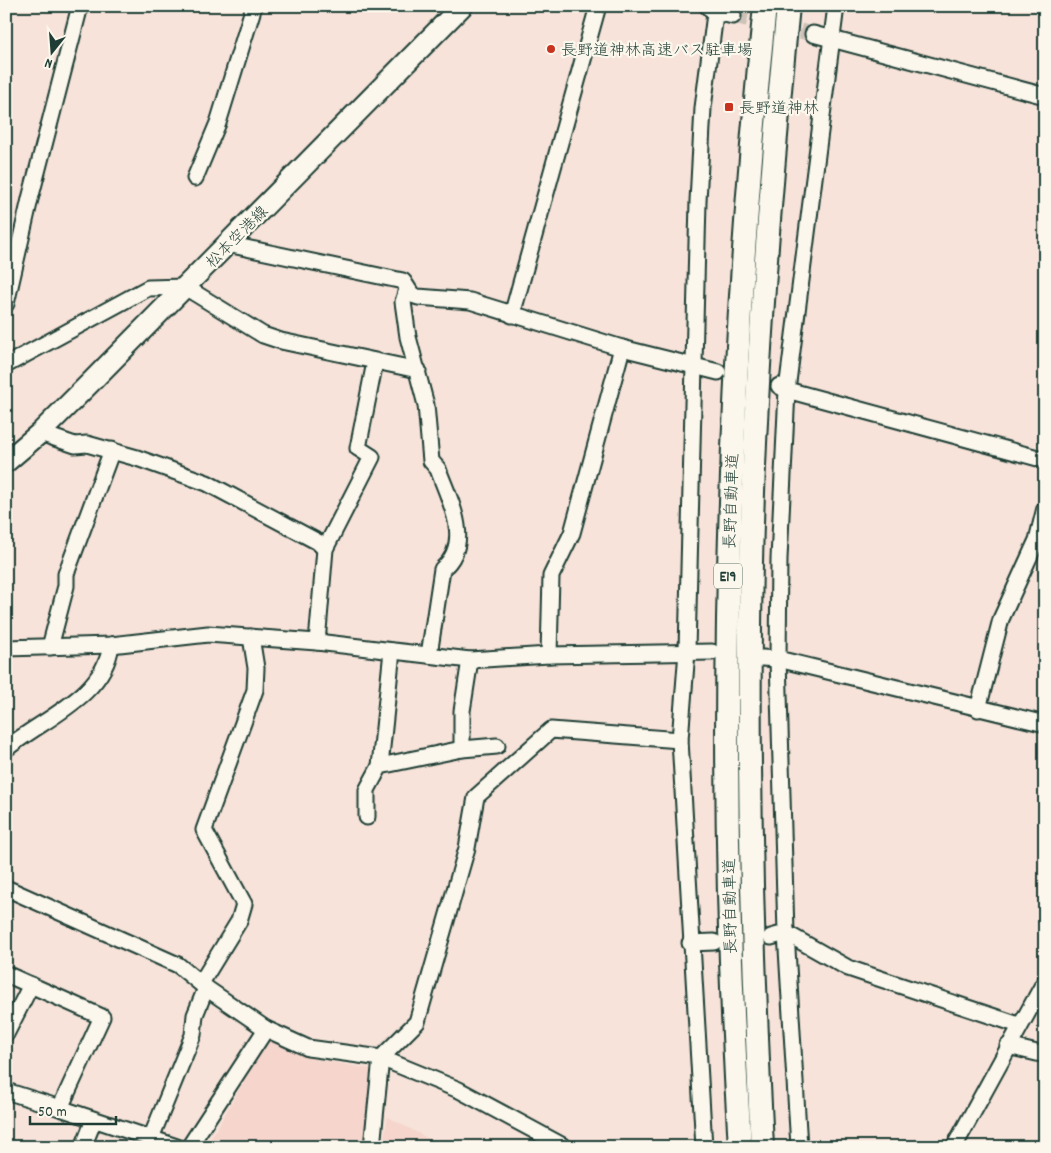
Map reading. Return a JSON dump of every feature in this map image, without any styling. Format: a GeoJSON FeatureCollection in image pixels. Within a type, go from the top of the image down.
{"type":"FeatureCollection","features":[{"type":"Feature","properties":{"kind":"highway","name":"長野自動車道"},"geometry":{"type":"LineString","coordinates":[[740,1147],[728,894],[728,562],[733,412],[745,217],[765,6]]}},
{"type":"Feature","properties":{"kind":"highway","name":"長野自動車道"},"geometry":{"type":"LineString","coordinates":[[762,1147],[752,894],[751,563],[755,445],[769,219],[788,6]]}},
{"type":"Feature","properties":{"kind":"main road","name":"松本空港線"},"geometry":{"type":"LineString","coordinates":[[6,462],[40,433],[462,6]]}},
{"type":"Feature","properties":{"kind":"street"},"geometry":{"type":"LineString","coordinates":[[6,304],[30,198],[80,6]]}},
{"type":"Feature","properties":{"kind":"street"},"geometry":{"type":"LineString","coordinates":[[195,178],[218,123],[254,6]]}},
{"type":"Feature","properties":{"kind":"street"},"geometry":{"type":"LineString","coordinates":[[512,315],[598,6]]}},
{"type":"Feature","properties":{"kind":"street"},"geometry":{"type":"LineString","coordinates":[[799,1147],[786,934],[778,658],[783,388],[836,6]]}},
{"type":"Feature","properties":{"kind":"street"},"geometry":{"type":"LineString","coordinates":[[704,1147],[690,943],[680,740],[687,651],[693,366],[703,117],[712,8],[733,16]]}},
{"type":"Feature","properties":{"kind":"street"},"geometry":{"type":"LineString","coordinates":[[814,34],[1045,96]]}},
{"type":"Feature","properties":{"kind":"street"},"geometry":{"type":"LineString","coordinates":[[227,244],[403,281],[412,295],[418,297],[470,301],[622,348],[718,372]]}},
{"type":"Feature","properties":{"kind":"street"},"geometry":{"type":"LineString","coordinates":[[6,365],[148,288],[185,287],[263,335],[375,362],[418,370]]}},
{"type":"Feature","properties":{"kind":"street"},"geometry":{"type":"LineString","coordinates":[[407,289],[403,302],[408,337],[426,404],[431,461],[438,469],[460,530],[452,560],[442,569],[429,655]]}},
{"type":"Feature","properties":{"kind":"street"},"geometry":{"type":"LineString","coordinates":[[549,655],[551,576],[572,533],[622,348]]}},
{"type":"Feature","properties":{"kind":"street"},"geometry":{"type":"LineString","coordinates":[[317,642],[325,549],[372,457],[358,448],[375,362]]}},
{"type":"Feature","properties":{"kind":"street"},"geometry":{"type":"LineString","coordinates":[[783,388],[1045,460]]}},
{"type":"Feature","properties":{"kind":"street"},"geometry":{"type":"LineString","coordinates":[[40,433],[75,445],[87,444],[112,450],[207,483],[318,542],[325,549]]}},
{"type":"Feature","properties":{"kind":"street"},"geometry":{"type":"LineString","coordinates":[[50,647],[66,586],[66,574],[112,450]]}},
{"type":"Feature","properties":{"kind":"street"},"geometry":{"type":"LineString","coordinates":[[978,709],[1001,619],[1037,540],[1045,508]]}},
{"type":"Feature","properties":{"kind":"street"},"geometry":{"type":"LineString","coordinates":[[6,648],[110,645],[208,634],[317,642],[470,660],[549,655],[712,652]]}},
{"type":"Feature","properties":{"kind":"street"},"geometry":{"type":"LineString","coordinates":[[151,1138],[193,1035],[195,1016],[203,986],[239,921],[244,904],[204,830],[255,690],[256,668],[251,638]]}},
{"type":"Feature","properties":{"kind":"street"},"geometry":{"type":"LineString","coordinates":[[6,749],[27,732],[75,702],[90,688],[109,656],[110,645]]}},
{"type":"Feature","properties":{"kind":"street"},"geometry":{"type":"LineString","coordinates":[[367,817],[367,790],[380,766],[392,651]]}},
{"type":"Feature","properties":{"kind":"street"},"geometry":{"type":"LineString","coordinates":[[762,658],[778,658],[978,709],[1045,724]]}},
{"type":"Feature","properties":{"kind":"street"},"geometry":{"type":"LineString","coordinates":[[462,749],[462,711],[470,660]]}},
{"type":"Feature","properties":{"kind":"street"},"geometry":{"type":"LineString","coordinates":[[372,1147],[381,1058],[417,1022],[467,848],[476,797],[551,730],[680,740]]}},
{"type":"Feature","properties":{"kind":"street"},"geometry":{"type":"LineString","coordinates":[[380,766],[462,749],[497,746]]}},
{"type":"Feature","properties":{"kind":"street"},"geometry":{"type":"LineString","coordinates":[[6,888],[178,965],[203,986],[266,1028],[308,1048],[381,1058],[459,1090],[565,1147]]}},
{"type":"Feature","properties":{"kind":"street"},"geometry":{"type":"LineString","coordinates":[[771,936],[786,934],[848,968],[1019,1025]]}},
{"type":"Feature","properties":{"kind":"street"},"geometry":{"type":"LineString","coordinates":[[690,943],[714,942]]}},
{"type":"Feature","properties":{"kind":"street"},"geometry":{"type":"LineString","coordinates":[[6,974],[102,1017],[60,1108]]}},
{"type":"Feature","properties":{"kind":"street"},"geometry":{"type":"LineString","coordinates":[[954,1147],[1019,1025],[1045,981]]}},
{"type":"Feature","properties":{"kind":"street"},"geometry":{"type":"LineString","coordinates":[[6,1034],[31,985]]}},
{"type":"Feature","properties":{"kind":"street"},"geometry":{"type":"LineString","coordinates":[[189,1147],[266,1028]]}},
{"type":"Feature","properties":{"kind":"street"},"geometry":{"type":"LineString","coordinates":[[1008,1046],[1045,1055]]}},
{"type":"Feature","properties":{"kind":"street"},"geometry":{"type":"LineString","coordinates":[[6,1092],[177,1147]]}},
{"type":"Feature","properties":{"kind":"street"},"geometry":{"type":"LineString","coordinates":[[83,1147],[94,1120]]}},
{"type":"Feature","properties":{"kind":"shaded area"},"geometry":{"type":"Polygon","coordinates":[[[268,1040],[309,1058],[371,1069],[363,1147],[206,1147],[268,1040]]]}},
{"type":"Feature","properties":{"kind":"shaded area"},"geometry":{"type":"Polygon","coordinates":[[[388,1117],[434,1142],[431,1147],[382,1147],[388,1117]]]}},
{"type":"Feature","properties":{"kind":"tunnel"},"geometry":{"type":"LineString","coordinates":[[733,16],[813,34]]}},
{"type":"Feature","properties":{"kind":"place","name":"長野道神林高速バス駐車場"},"geometry":{"type":"Point","coordinates":[551,49]}},
{"type":"Feature","properties":{"kind":"place","name":"長野道神林"},"geometry":{"type":"Point","coordinates":[729,107]}}]}
